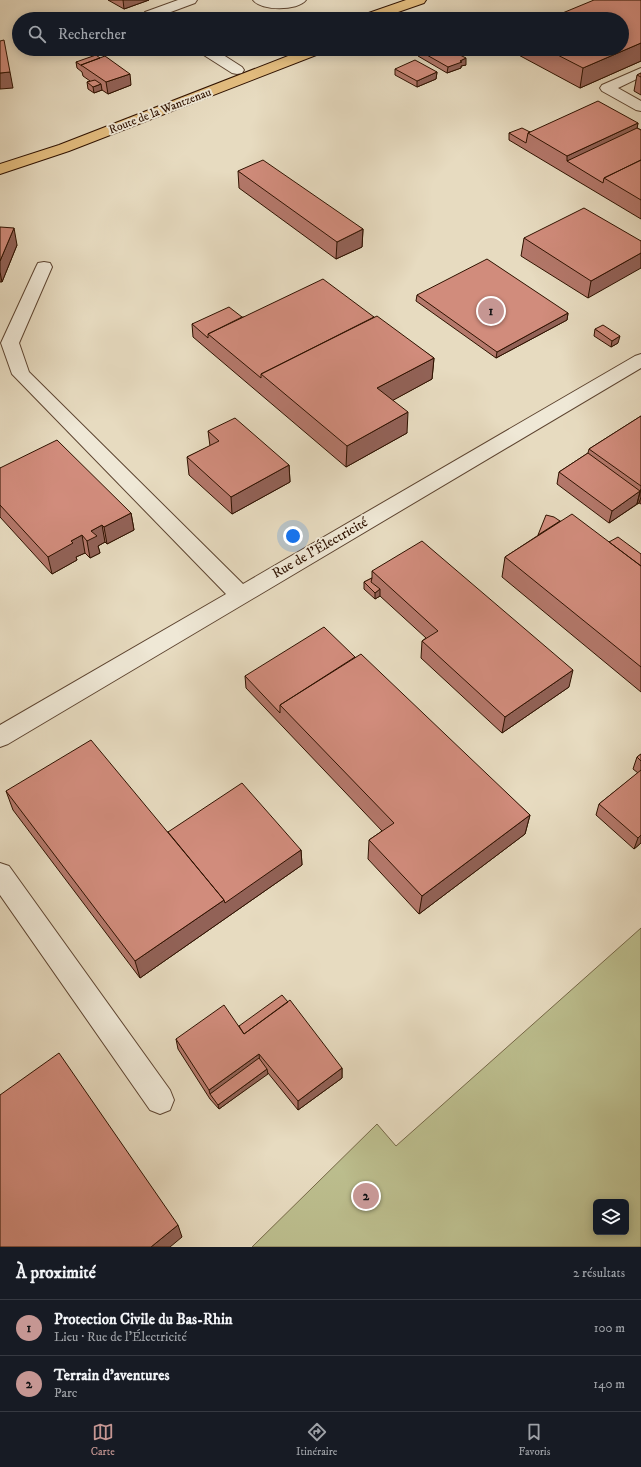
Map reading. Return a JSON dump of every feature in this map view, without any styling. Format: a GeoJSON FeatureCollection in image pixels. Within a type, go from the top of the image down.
{"type":"FeatureCollection","features":[{"type":"Feature","properties":{"kind":"main road"},"geometry":{"type":"LineString","coordinates":[[385,12],[420,0]]}},
{"type":"Feature","properties":{"kind":"main road"},"geometry":{"type":"LineString","coordinates":[[399,12],[420,0]]}},
{"type":"Feature","properties":{"kind":"main road","name":"Route de la Wantzenau"},"geometry":{"type":"LineString","coordinates":[[0,161],[271,56]]}},
{"type":"Feature","properties":{"kind":"main road","name":"Route de la Wantzenau"},"geometry":{"type":"LineString","coordinates":[[0,170],[64,148],[301,56]]}},
{"type":"Feature","properties":{"kind":"street"},"geometry":{"type":"LineString","coordinates":[[158,12],[190,0]]}},
{"type":"Feature","properties":{"kind":"street"},"geometry":{"type":"LineString","coordinates":[[264,2],[286,5],[299,0]]}},
{"type":"Feature","properties":{"kind":"street"},"geometry":{"type":"LineString","coordinates":[[215,56],[237,70]]}},
{"type":"Feature","properties":{"kind":"street"},"geometry":{"type":"LineString","coordinates":[[641,72],[607,88],[641,107]]}},
{"type":"Feature","properties":{"kind":"street"},"geometry":{"type":"LineString","coordinates":[[44,267],[10,344],[21,374],[241,595]]}},
{"type":"Feature","properties":{"kind":"street","name":"Rue de l'Électricité"},"geometry":{"type":"LineString","coordinates":[[0,737],[641,360]]}},
{"type":"Feature","properties":{"kind":"street"},"geometry":{"type":"LineString","coordinates":[[0,874],[160,1100]]}},
{"type":"Feature","properties":{"kind":"green space"},"geometry":{"type":"Polygon","coordinates":[[[641,928],[641,1247],[252,1247],[377,1124],[396,1146],[641,928]]]}},
{"type":"Feature","properties":{"kind":"building"},"geometry":{"type":"Polygon","coordinates":[[[594,0],[641,0],[641,43],[629,48],[629,12],[565,12],[594,0]]]}},
{"type":"Feature","properties":{"kind":"building"},"geometry":{"type":"Polygon","coordinates":[[[4,40],[10,72],[0,73],[0,41],[4,40]]]}},
{"type":"Feature","properties":{"kind":"building"},"geometry":{"type":"Polygon","coordinates":[[[93,56],[100,58],[81,65],[82,66],[76,62],[93,56]]]}},
{"type":"Feature","properties":{"kind":"building"},"geometry":{"type":"Polygon","coordinates":[[[105,56],[130,74],[106,82],[81,65],[105,56]]]}},
{"type":"Feature","properties":{"kind":"building"},"geometry":{"type":"Polygon","coordinates":[[[429,56],[462,56],[466,58],[460,61],[462,62],[448,67],[429,56]]]}},
{"type":"Feature","properties":{"kind":"building"},"geometry":{"type":"Polygon","coordinates":[[[560,56],[611,56],[583,68],[560,56]]]}},
{"type":"Feature","properties":{"kind":"building"},"geometry":{"type":"Polygon","coordinates":[[[415,60],[437,72],[417,81],[395,69],[415,60]]]}},
{"type":"Feature","properties":{"kind":"building"},"geometry":{"type":"Polygon","coordinates":[[[95,80],[101,84],[93,87],[87,82],[95,80]]]}},
{"type":"Feature","properties":{"kind":"building"},"geometry":{"type":"Polygon","coordinates":[[[598,101],[638,123],[567,156],[528,133],[598,101]]]}},
{"type":"Feature","properties":{"kind":"building"},"geometry":{"type":"Polygon","coordinates":[[[522,128],[530,132],[528,133],[526,143],[509,133],[522,128]]]}},
{"type":"Feature","properties":{"kind":"building"},"geometry":{"type":"Polygon","coordinates":[[[637,128],[641,130],[641,160],[604,178],[603,183],[567,161],[637,128]]]}},
{"type":"Feature","properties":{"kind":"building"},"geometry":{"type":"Polygon","coordinates":[[[263,160],[363,229],[337,242],[238,171],[263,160]]]}},
{"type":"Feature","properties":{"kind":"building"},"geometry":{"type":"Polygon","coordinates":[[[641,160],[641,200],[604,178],[641,160]]]}},
{"type":"Feature","properties":{"kind":"building"},"geometry":{"type":"Polygon","coordinates":[[[584,208],[641,241],[641,253],[591,281],[524,238],[584,208]]]}},
{"type":"Feature","properties":{"kind":"building"},"geometry":{"type":"Polygon","coordinates":[[[0,227],[14,228],[0,261],[0,227]]]}},
{"type":"Feature","properties":{"kind":"building"},"geometry":{"type":"Polygon","coordinates":[[[487,259],[568,313],[497,352],[417,295],[487,259]]]}},
{"type":"Feature","properties":{"kind":"building"},"geometry":{"type":"Polygon","coordinates":[[[323,279],[374,317],[261,374],[261,378],[208,334],[323,279]]]}},
{"type":"Feature","properties":{"kind":"building"},"geometry":{"type":"Polygon","coordinates":[[[229,307],[242,317],[208,334],[208,338],[192,324],[229,307]]]}},
{"type":"Feature","properties":{"kind":"building"},"geometry":{"type":"Polygon","coordinates":[[[377,316],[434,358],[377,388],[408,412],[347,446],[261,374],[377,316]]]}},
{"type":"Feature","properties":{"kind":"building"},"geometry":{"type":"Polygon","coordinates":[[[603,325],[620,336],[612,341],[595,329],[603,325]]]}},
{"type":"Feature","properties":{"kind":"building"},"geometry":{"type":"Polygon","coordinates":[[[641,416],[641,486],[589,449],[641,416]]]}},
{"type":"Feature","properties":{"kind":"building"},"geometry":{"type":"Polygon","coordinates":[[[235,418],[289,465],[231,497],[187,457],[219,441],[208,431],[235,418]]]}},
{"type":"Feature","properties":{"kind":"building"},"geometry":{"type":"Polygon","coordinates":[[[57,440],[131,513],[104,527],[102,525],[91,531],[97,536],[87,541],[82,535],[71,541],[73,543],[48,557],[0,505],[0,468],[57,440]]]}},
{"type":"Feature","properties":{"kind":"building"},"geometry":{"type":"Polygon","coordinates":[[[588,453],[640,491],[612,511],[559,472],[588,453]]]}},
{"type":"Feature","properties":{"kind":"building"},"geometry":{"type":"Polygon","coordinates":[[[572,514],[641,566],[641,667],[505,557],[572,514]]]}},
{"type":"Feature","properties":{"kind":"building"},"geometry":{"type":"Polygon","coordinates":[[[546,515],[554,517],[560,521],[538,535],[546,515]]]}},
{"type":"Feature","properties":{"kind":"building"},"geometry":{"type":"Polygon","coordinates":[[[618,537],[641,554],[641,566],[609,542],[618,537]]]}},
{"type":"Feature","properties":{"kind":"building"},"geometry":{"type":"Polygon","coordinates":[[[422,541],[573,670],[505,717],[422,641],[438,631],[372,571],[422,541]]]}},
{"type":"Feature","properties":{"kind":"building"},"geometry":{"type":"Polygon","coordinates":[[[372,578],[371,582],[380,589],[375,593],[364,582],[372,578]]]}},
{"type":"Feature","properties":{"kind":"building"},"geometry":{"type":"Polygon","coordinates":[[[324,627],[355,657],[280,705],[280,713],[245,676],[324,627]]]}},
{"type":"Feature","properties":{"kind":"building"},"geometry":{"type":"Polygon","coordinates":[[[361,654],[530,815],[422,896],[369,840],[394,823],[280,705],[361,654]]]}},
{"type":"Feature","properties":{"kind":"building"},"geometry":{"type":"Polygon","coordinates":[[[91,740],[224,900],[135,961],[6,791],[91,740]]]}},
{"type":"Feature","properties":{"kind":"building"},"geometry":{"type":"Polygon","coordinates":[[[641,754],[641,761],[637,757],[641,754]]]}},
{"type":"Feature","properties":{"kind":"building"},"geometry":{"type":"Polygon","coordinates":[[[641,770],[641,835],[638,838],[599,804],[641,770]]]}},
{"type":"Feature","properties":{"kind":"building"},"geometry":{"type":"Polygon","coordinates":[[[242,783],[301,850],[225,903],[168,832],[242,783]]]}},
{"type":"Feature","properties":{"kind":"building"},"geometry":{"type":"Polygon","coordinates":[[[282,995],[288,1002],[244,1034],[239,1026],[282,995]]]}},
{"type":"Feature","properties":{"kind":"building"},"geometry":{"type":"Polygon","coordinates":[[[290,1000],[342,1068],[298,1101],[259,1054],[209,1090],[176,1039],[224,1005],[244,1034],[290,1000]]]}},
{"type":"Feature","properties":{"kind":"building"},"geometry":{"type":"Polygon","coordinates":[[[59,1053],[178,1225],[151,1247],[0,1247],[0,1095],[59,1053]]]}},
{"type":"Feature","properties":{"kind":"building"},"geometry":{"type":"Polygon","coordinates":[[[259,1058],[267,1069],[218,1105],[210,1094],[259,1058]]]}},
{"type":"Feature","properties":{"kind":"place","name":"Protection Civile du Bas-Rhin"},"geometry":{"type":"Point","coordinates":[491,311]}},
{"type":"Feature","properties":{"kind":"place","name":"Terrain d'aventures"},"geometry":{"type":"Point","coordinates":[366,1196]}}]}
